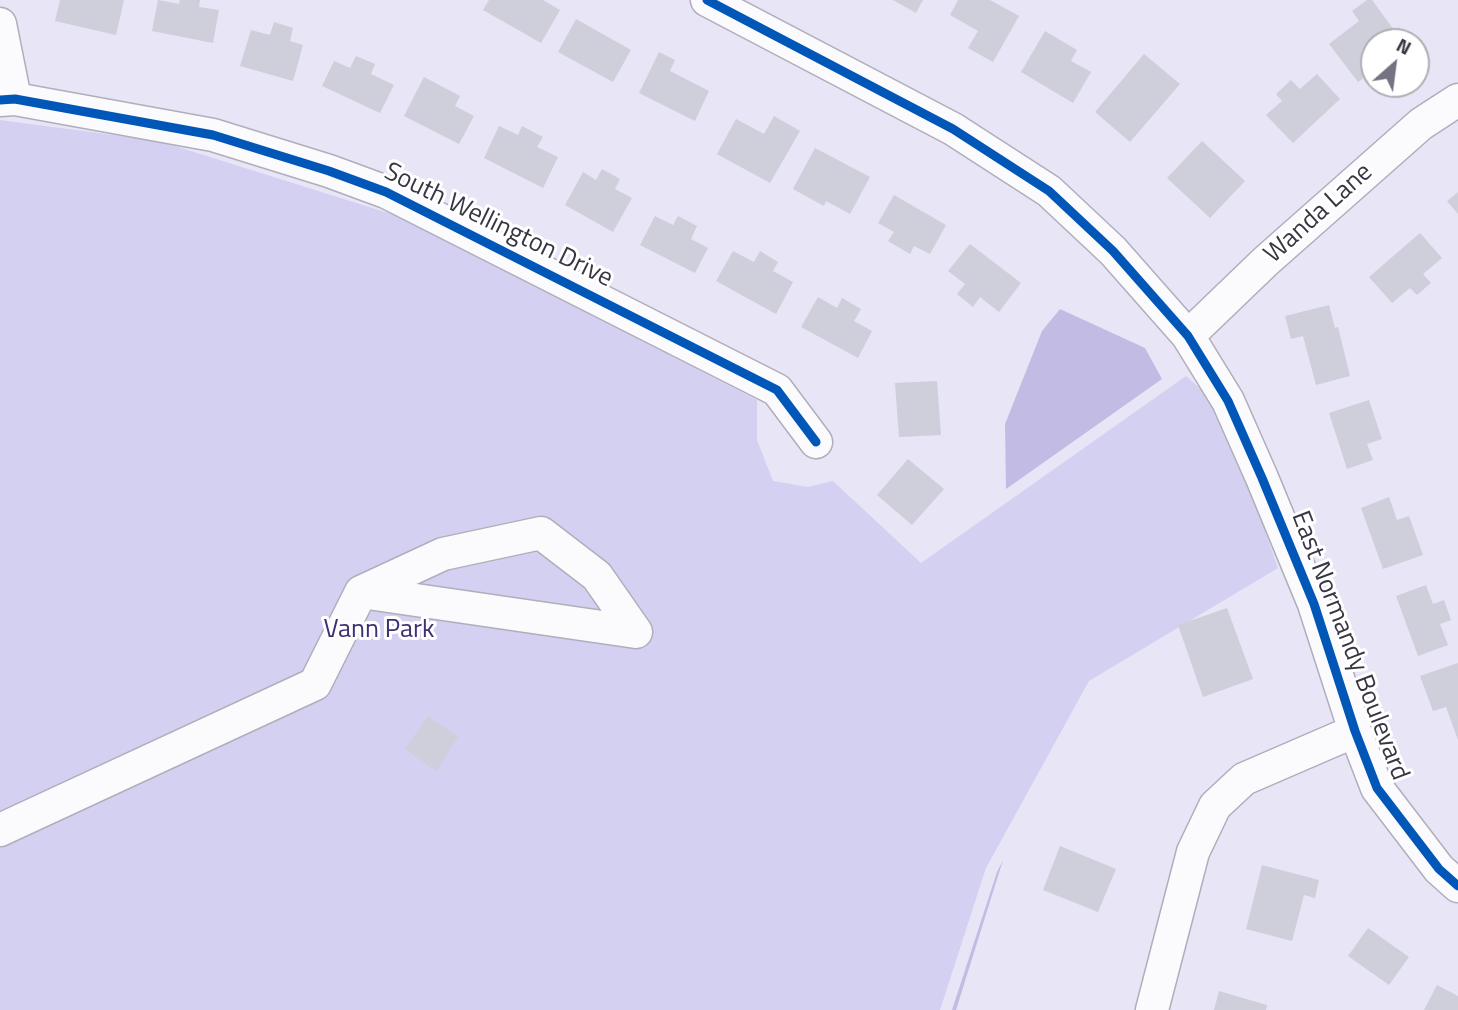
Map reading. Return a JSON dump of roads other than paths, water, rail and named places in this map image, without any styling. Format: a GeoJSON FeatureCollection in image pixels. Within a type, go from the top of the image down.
{"type":"FeatureCollection","features":[{"type":"Feature","properties":{"kind":"street","name":"East Normandy Boulevard"},"geometry":{"type":"LineString","coordinates":[[707,0],[953,129],[1049,191],[1113,251],[1188,336],[1228,401],[1262,478],[1314,604],[1355,731],[1377,788],[1439,869],[1458,886]]}},
{"type":"Feature","properties":{"kind":"street"},"geometry":{"type":"LineString","coordinates":[[0,24],[8,99]]}},
{"type":"Feature","properties":{"kind":"street","name":"South Wellington Drive"},"geometry":{"type":"LineString","coordinates":[[8,99],[213,135],[329,171],[386,192],[777,390],[816,442]]}},
{"type":"Feature","properties":{"kind":"street","name":"Wanda Lane"},"geometry":{"type":"LineString","coordinates":[[1188,336],[1266,261],[1411,133],[1458,100]]}},
{"type":"Feature","properties":{"kind":"street"},"geometry":{"type":"LineString","coordinates":[[0,830],[315,684],[361,592],[443,554],[541,533],[597,576],[636,632],[361,592]]}},
{"type":"Feature","properties":{"kind":"street"},"geometry":{"type":"LineString","coordinates":[[1152,1010],[1193,852],[1214,806],[1244,779],[1355,731]]}},
{"type":"Feature","properties":{"kind":"park label","name":"Vann Park"},"geometry":{"type":"Point","coordinates":[379,631]}}]}
